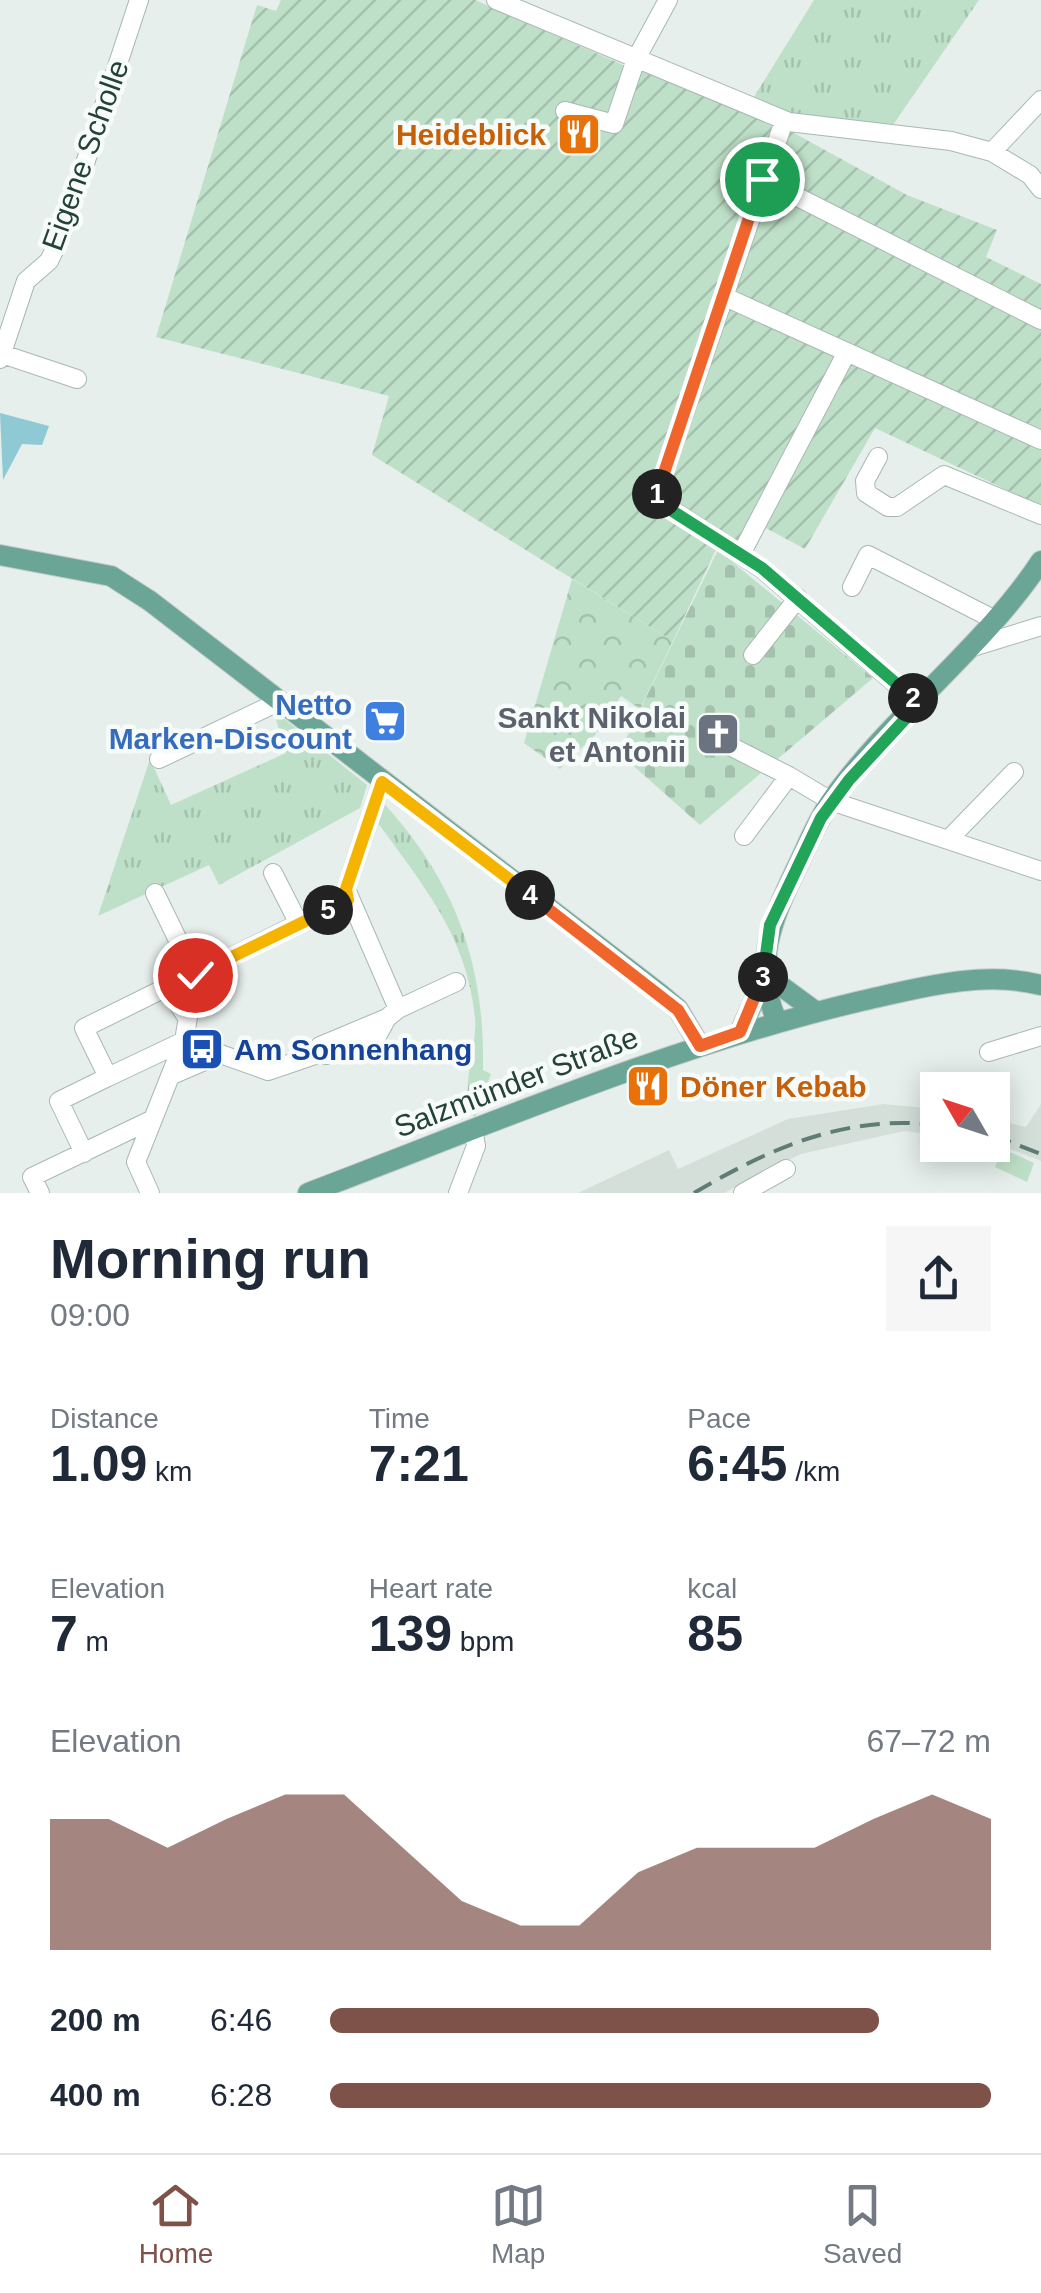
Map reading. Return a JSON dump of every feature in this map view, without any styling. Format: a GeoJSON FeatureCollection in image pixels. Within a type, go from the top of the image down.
{"type":"FeatureCollection","features":[{"type":"Feature","properties":{"kind":"main road"},"geometry":{"type":"LineString","coordinates":[[0,554],[111,576],[150,600],[669,1001],[700,1046]]}},
{"type":"Feature","properties":{"kind":"main road"},"geometry":{"type":"LineString","coordinates":[[777,1021],[766,975],[770,925],[831,801],[995,620],[1041,561]]}},
{"type":"Feature","properties":{"kind":"main road"},"geometry":{"type":"LineString","coordinates":[[766,975],[815,1011]]}},
{"type":"Feature","properties":{"kind":"main road"},"geometry":{"type":"LineString","coordinates":[[740,1032],[758,983],[766,975]]}},
{"type":"Feature","properties":{"kind":"main road","name":"Salzmünder Straße"},"geometry":{"type":"LineString","coordinates":[[308,1193],[700,1046],[777,1021],[929,985],[995,980],[1041,985]]}},
{"type":"Feature","properties":{"kind":"street","name":"Eigene Scholle"},"geometry":{"type":"LineString","coordinates":[[1,356],[26,282],[49,261],[62,236],[139,0]]}},
{"type":"Feature","properties":{"kind":"street"},"geometry":{"type":"LineString","coordinates":[[496,0],[784,120],[950,141],[992,152],[1030,175],[1041,190]]}},
{"type":"Feature","properties":{"kind":"street"},"geometry":{"type":"LineString","coordinates":[[565,111],[614,124],[636,59],[668,0]]}},
{"type":"Feature","properties":{"kind":"street"},"geometry":{"type":"LineString","coordinates":[[992,152],[1041,100]]}},
{"type":"Feature","properties":{"kind":"street"},"geometry":{"type":"LineString","coordinates":[[784,120],[655,500],[741,554],[798,598],[919,704]]}},
{"type":"Feature","properties":{"kind":"street"},"geometry":{"type":"LineString","coordinates":[[762,179],[1041,320]]}},
{"type":"Feature","properties":{"kind":"street"},"geometry":{"type":"LineString","coordinates":[[723,296],[1041,440]]}},
{"type":"Feature","properties":{"kind":"street"},"geometry":{"type":"LineString","coordinates":[[741,554],[847,352]]}},
{"type":"Feature","properties":{"kind":"street"},"geometry":{"type":"LineString","coordinates":[[1,356],[78,379]]}},
{"type":"Feature","properties":{"kind":"street"},"geometry":{"type":"LineString","coordinates":[[878,457],[865,481],[866,493],[888,507],[897,507],[944,475],[1041,515]]}},
{"type":"Feature","properties":{"kind":"street"},"geometry":{"type":"LineString","coordinates":[[852,587],[868,555],[995,620]]}},
{"type":"Feature","properties":{"kind":"street"},"geometry":{"type":"LineString","coordinates":[[752,655],[798,598]]}},
{"type":"Feature","properties":{"kind":"street"},"geometry":{"type":"LineString","coordinates":[[970,648],[1041,626]]}},
{"type":"Feature","properties":{"kind":"street"},"geometry":{"type":"LineString","coordinates":[[159,759],[278,702]]}},
{"type":"Feature","properties":{"kind":"street"},"geometry":{"type":"LineString","coordinates":[[728,745],[831,801],[1041,871]]}},
{"type":"Feature","properties":{"kind":"street"},"geometry":{"type":"LineString","coordinates":[[948,840],[1014,772]]}},
{"type":"Feature","properties":{"kind":"street"},"geometry":{"type":"LineString","coordinates":[[744,836],[789,776]]}},
{"type":"Feature","properties":{"kind":"street"},"geometry":{"type":"LineString","coordinates":[[382,782],[346,889],[392,1014]]}},
{"type":"Feature","properties":{"kind":"street"},"geometry":{"type":"LineString","coordinates":[[273,873],[298,922]]}},
{"type":"Feature","properties":{"kind":"street"},"geometry":{"type":"LineString","coordinates":[[150,1193],[136,1162],[184,1041],[195,975],[155,892]]}},
{"type":"Feature","properties":{"kind":"street"},"geometry":{"type":"LineString","coordinates":[[195,975],[348,900]]}},
{"type":"Feature","properties":{"kind":"street"},"geometry":{"type":"LineString","coordinates":[[184,1041],[216,1056],[268,1071],[315,1055],[320,1046],[456,982]]}},
{"type":"Feature","properties":{"kind":"street"},"geometry":{"type":"LineString","coordinates":[[108,1077],[84,1028],[167,987],[186,1016]]}},
{"type":"Feature","properties":{"kind":"street"},"geometry":{"type":"LineString","coordinates":[[989,1052],[1041,1036]]}},
{"type":"Feature","properties":{"kind":"street"},"geometry":{"type":"LineString","coordinates":[[84,1153],[58,1101],[184,1041]]}},
{"type":"Feature","properties":{"kind":"street"},"geometry":{"type":"LineString","coordinates":[[172,1075],[216,1056]]}},
{"type":"Feature","properties":{"kind":"street"},"geometry":{"type":"LineString","coordinates":[[40,1193],[32,1178],[152,1120]]}},
{"type":"Feature","properties":{"kind":"street"},"geometry":{"type":"LineString","coordinates":[[458,1193],[476,1146],[474,1129]]}},
{"type":"Feature","properties":{"kind":"street"},"geometry":{"type":"LineString","coordinates":[[743,1193],[786,1170]]}},
{"type":"Feature","properties":{"kind":"shaded area"},"geometry":{"type":"Polygon","coordinates":[[[884,1104],[920,1107],[920,1133],[904,1131],[801,1154],[724,1193],[578,1193],[669,1150],[678,1169],[788,1119],[884,1104]]]}},
{"type":"Feature","properties":{"kind":"shaded area"},"geometry":{"type":"Polygon","coordinates":[[[1041,1104],[1041,1161],[1010,1149],[1010,1123],[1026,1127],[1041,1104]]]}},
{"type":"Feature","properties":{"kind":"green space"},"geometry":{"type":"Polygon","coordinates":[[[281,0],[475,0],[630,68],[641,69],[792,132],[907,195],[997,230],[986,257],[1041,284],[1041,506],[875,428],[805,549],[760,525],[738,557],[719,543],[673,641],[372,455],[389,396],[156,337],[257,5],[276,11],[281,0]]]}},
{"type":"Feature","properties":{"kind":"green space"},"geometry":{"type":"Polygon","coordinates":[[[814,0],[979,0],[893,125],[790,113],[754,97],[814,0]]]}},
{"type":"Feature","properties":{"kind":"green space"},"geometry":{"type":"Polygon","coordinates":[[[718,550],[873,678],[700,825],[619,753],[718,550]]]}},
{"type":"Feature","properties":{"kind":"green space"},"geometry":{"type":"Polygon","coordinates":[[[572,579],[673,641],[640,709],[621,696],[595,735],[560,769],[524,743],[572,579]]]}},
{"type":"Feature","properties":{"kind":"green space"},"geometry":{"type":"Polygon","coordinates":[[[273,710],[367,785],[360,808],[219,885],[209,865],[98,916],[150,759],[171,805],[286,753],[273,710]]]}},
{"type":"Feature","properties":{"kind":"green space"},"geometry":{"type":"Polygon","coordinates":[[[381,800],[428,861],[461,924],[478,993],[483,1070],[491,1074],[475,1118],[468,1084],[475,1018],[463,961],[440,912],[375,819],[381,800]]]}},
{"type":"Feature","properties":{"kind":"green space"},"geometry":{"type":"Polygon","coordinates":[[[1010,1152],[1034,1163],[1027,1182],[995,1167],[997,1162],[1010,1162],[1010,1152]]]}},
{"type":"Feature","properties":{"kind":"water"},"geometry":{"type":"Polygon","coordinates":[[[0,413],[49,426],[42,445],[22,444],[3,480],[0,413]]]}},
{"type":"Feature","properties":{"kind":"railway"},"geometry":{"type":"LineString","coordinates":[[694,1193],[751,1162],[810,1138],[872,1125],[920,1124]]}},
{"type":"Feature","properties":{"kind":"railway"},"geometry":{"type":"LineString","coordinates":[[1010,1142],[1041,1154]]}},
{"type":"Feature","properties":{"kind":"place","name":"Heideblick"},"geometry":{"type":"Point","coordinates":[579,134]}},
{"type":"Feature","properties":{"kind":"place","name":"Netto Marken-Discount"},"geometry":{"type":"Point","coordinates":[385,721]}},
{"type":"Feature","properties":{"kind":"place","name":"Sankt Nikolai et Antonii"},"geometry":{"type":"Point","coordinates":[718,734]}},
{"type":"Feature","properties":{"kind":"place","name":"Am Sonnenhang"},"geometry":{"type":"Point","coordinates":[202,1049]}},
{"type":"Feature","properties":{"kind":"place","name":"Döner Kebab"},"geometry":{"type":"Point","coordinates":[648,1086]}},
{"type":"Feature","properties":{"kind":"route"},"geometry":{"type":"LineString","coordinates":[[195,975],[348,900],[346,889],[382,782],[659,993],[678,1010],[700,1046],[740,1032],[758,983],[766,975],[770,925],[821,818],[849,780],[919,704],[762,568],[655,500],[762,179]]}}]}
